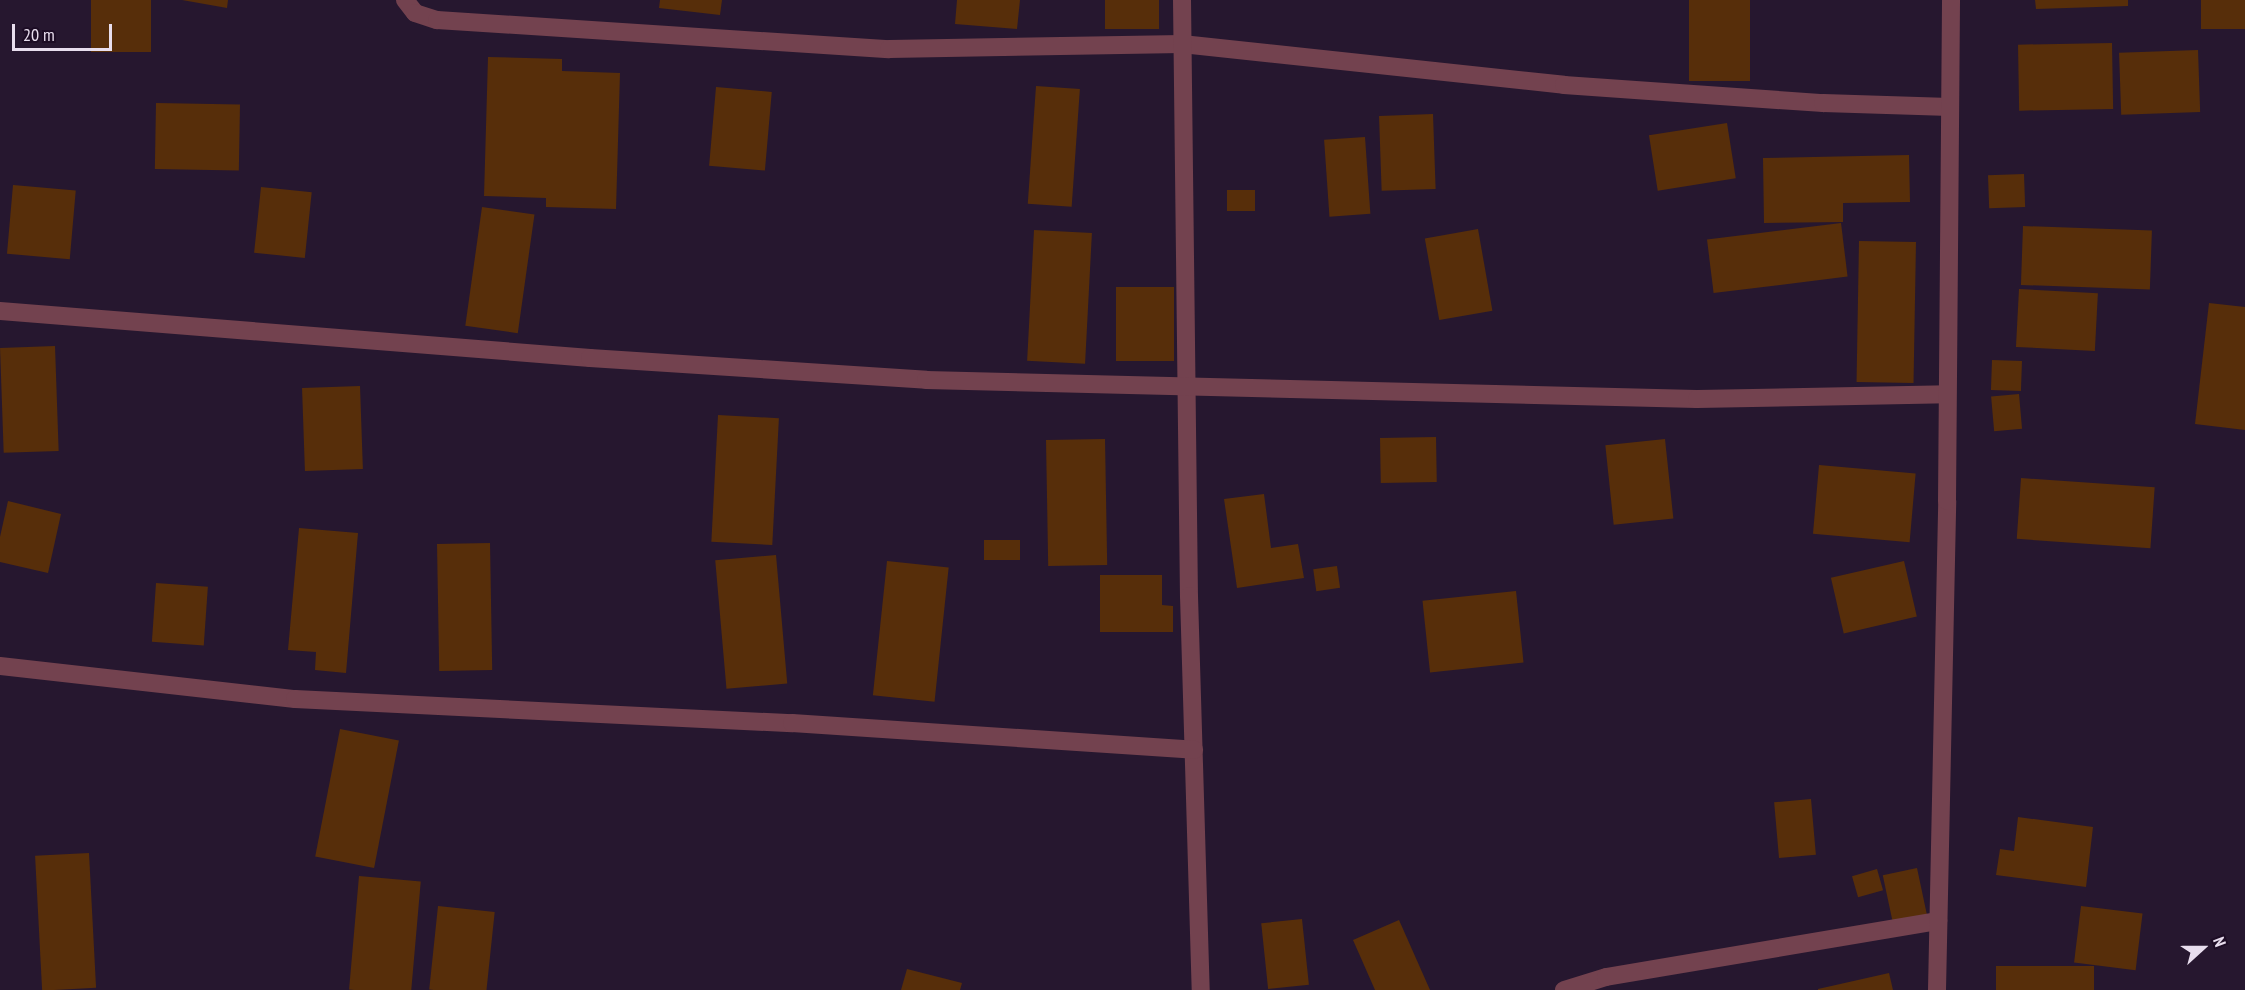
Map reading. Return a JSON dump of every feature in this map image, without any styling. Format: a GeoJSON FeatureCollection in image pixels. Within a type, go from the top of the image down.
{"type":"FeatureCollection","features":[{"type":"Feature","properties":{"kind":"street"},"geometry":{"type":"LineString","coordinates":[[405,0],[415,13],[437,20],[889,49],[1182,44],[1564,85],[1823,103],[1950,107]]}},
{"type":"Feature","properties":{"kind":"street"},"geometry":{"type":"LineString","coordinates":[[1182,0],[1186,386],[1201,990]]}},
{"type":"Feature","properties":{"kind":"street"},"geometry":{"type":"LineString","coordinates":[[1937,990],[1951,0]]}},
{"type":"Feature","properties":{"kind":"street"},"geometry":{"type":"LineString","coordinates":[[0,311],[602,358],[902,378],[1697,399],[1947,394]]}},
{"type":"Feature","properties":{"kind":"street"},"geometry":{"type":"LineString","coordinates":[[0,666],[295,699],[792,723],[1194,750]]}},
{"type":"Feature","properties":{"kind":"street"},"geometry":{"type":"LineString","coordinates":[[1564,990],[1606,977],[1938,921]]}},
{"type":"Feature","properties":{"kind":"building"},"geometry":{"type":"Polygon","coordinates":[[[91,0],[151,0],[151,52],[91,52],[91,0]]]}},
{"type":"Feature","properties":{"kind":"building"},"geometry":{"type":"Polygon","coordinates":[[[182,0],[228,0],[227,8],[182,0]]]}},
{"type":"Feature","properties":{"kind":"building"},"geometry":{"type":"Polygon","coordinates":[[[660,0],[722,0],[720,15],[659,8],[660,0]]]}},
{"type":"Feature","properties":{"kind":"building"},"geometry":{"type":"Polygon","coordinates":[[[957,0],[1020,0],[1017,29],[955,24],[957,0]]]}},
{"type":"Feature","properties":{"kind":"building"},"geometry":{"type":"Polygon","coordinates":[[[1105,0],[1159,0],[1159,29],[1105,29],[1105,0]]]}},
{"type":"Feature","properties":{"kind":"building"},"geometry":{"type":"Polygon","coordinates":[[[1689,0],[1750,0],[1750,81],[1689,81],[1689,0]]]}},
{"type":"Feature","properties":{"kind":"building"},"geometry":{"type":"Polygon","coordinates":[[[2035,0],[2128,0],[2128,6],[2036,9],[2035,0]]]}},
{"type":"Feature","properties":{"kind":"building"},"geometry":{"type":"Polygon","coordinates":[[[2201,0],[2245,0],[2245,29],[2201,29],[2201,0]]]}},
{"type":"Feature","properties":{"kind":"building"},"geometry":{"type":"Polygon","coordinates":[[[2112,43],[2113,109],[2019,111],[2018,45],[2112,43]]]}},
{"type":"Feature","properties":{"kind":"building"},"geometry":{"type":"Polygon","coordinates":[[[2198,50],[2200,112],[2121,115],[2119,53],[2198,50]]]}},
{"type":"Feature","properties":{"kind":"building"},"geometry":{"type":"Polygon","coordinates":[[[488,57],[562,59],[562,71],[620,73],[616,209],[546,207],[546,198],[484,196],[488,57]]]}},
{"type":"Feature","properties":{"kind":"building"},"geometry":{"type":"Polygon","coordinates":[[[1036,86],[1080,89],[1072,207],[1028,204],[1036,86]]]}},
{"type":"Feature","properties":{"kind":"building"},"geometry":{"type":"Polygon","coordinates":[[[716,87],[772,92],[765,171],[709,166],[716,87]]]}},
{"type":"Feature","properties":{"kind":"building"},"geometry":{"type":"Polygon","coordinates":[[[156,103],[240,104],[239,170],[155,169],[156,103]]]}},
{"type":"Feature","properties":{"kind":"building"},"geometry":{"type":"Polygon","coordinates":[[[1433,114],[1436,189],[1382,191],[1379,116],[1433,114]]]}},
{"type":"Feature","properties":{"kind":"building"},"geometry":{"type":"Polygon","coordinates":[[[1727,123],[1736,178],[1658,191],[1649,135],[1727,123]]]}},
{"type":"Feature","properties":{"kind":"building"},"geometry":{"type":"Polygon","coordinates":[[[1365,137],[1370,214],[1329,217],[1324,140],[1365,137]]]}},
{"type":"Feature","properties":{"kind":"building"},"geometry":{"type":"Polygon","coordinates":[[[1909,155],[1910,202],[1843,203],[1843,222],[1764,223],[1763,158],[1909,155]]]}},
{"type":"Feature","properties":{"kind":"building"},"geometry":{"type":"Polygon","coordinates":[[[2024,174],[2025,207],[1989,208],[1988,175],[2024,174]]]}},
{"type":"Feature","properties":{"kind":"building"},"geometry":{"type":"Polygon","coordinates":[[[13,185],[76,190],[70,259],[7,254],[13,185]]]}},
{"type":"Feature","properties":{"kind":"building"},"geometry":{"type":"Polygon","coordinates":[[[261,187],[312,192],[305,258],[254,253],[261,187]]]}},
{"type":"Feature","properties":{"kind":"building"},"geometry":{"type":"Polygon","coordinates":[[[1227,190],[1255,190],[1255,211],[1227,211],[1227,190]]]}},
{"type":"Feature","properties":{"kind":"building"},"geometry":{"type":"Polygon","coordinates":[[[482,207],[534,214],[518,333],[465,326],[482,207]]]}},
{"type":"Feature","properties":{"kind":"building"},"geometry":{"type":"Polygon","coordinates":[[[1841,223],[1848,277],[1714,293],[1707,239],[1841,223]]]}},
{"type":"Feature","properties":{"kind":"building"},"geometry":{"type":"Polygon","coordinates":[[[2023,226],[2152,231],[2150,289],[2021,285],[2023,226]]]}},
{"type":"Feature","properties":{"kind":"building"},"geometry":{"type":"Polygon","coordinates":[[[1478,229],[1492,311],[1439,320],[1425,238],[1478,229]]]}},
{"type":"Feature","properties":{"kind":"building"},"geometry":{"type":"Polygon","coordinates":[[[1034,230],[1092,233],[1085,364],[1027,361],[1034,230]]]}},
{"type":"Feature","properties":{"kind":"building"},"geometry":{"type":"Polygon","coordinates":[[[1859,241],[1916,242],[1914,383],[1857,382],[1859,241]]]}},
{"type":"Feature","properties":{"kind":"building"},"geometry":{"type":"Polygon","coordinates":[[[1116,287],[1174,287],[1174,361],[1116,361],[1116,287]]]}},
{"type":"Feature","properties":{"kind":"building"},"geometry":{"type":"Polygon","coordinates":[[[2019,289],[2098,293],[2095,351],[2016,347],[2019,289]]]}},
{"type":"Feature","properties":{"kind":"building"},"geometry":{"type":"Polygon","coordinates":[[[2209,303],[2245,307],[2245,430],[2195,424],[2209,303]]]}},
{"type":"Feature","properties":{"kind":"building"},"geometry":{"type":"Polygon","coordinates":[[[55,346],[59,451],[4,453],[0,348],[55,346]]]}},
{"type":"Feature","properties":{"kind":"building"},"geometry":{"type":"Polygon","coordinates":[[[1992,360],[2022,361],[2021,391],[1991,390],[1992,360]]]}},
{"type":"Feature","properties":{"kind":"building"},"geometry":{"type":"Polygon","coordinates":[[[360,386],[363,469],[305,471],[302,388],[360,386]]]}},
{"type":"Feature","properties":{"kind":"building"},"geometry":{"type":"Polygon","coordinates":[[[2019,394],[2022,429],[1994,431],[1991,396],[2019,394]]]}},
{"type":"Feature","properties":{"kind":"building"},"geometry":{"type":"Polygon","coordinates":[[[718,415],[779,418],[772,545],[711,542],[718,415]]]}},
{"type":"Feature","properties":{"kind":"building"},"geometry":{"type":"Polygon","coordinates":[[[1436,437],[1437,482],[1381,483],[1380,438],[1436,437]]]}},
{"type":"Feature","properties":{"kind":"building"},"geometry":{"type":"Polygon","coordinates":[[[1105,439],[1107,565],[1048,566],[1046,440],[1105,439]]]}},
{"type":"Feature","properties":{"kind":"building"},"geometry":{"type":"Polygon","coordinates":[[[1665,439],[1673,519],[1614,525],[1605,445],[1665,439]]]}},
{"type":"Feature","properties":{"kind":"building"},"geometry":{"type":"Polygon","coordinates":[[[1819,465],[1916,473],[1910,542],[1813,534],[1819,465]]]}},
{"type":"Feature","properties":{"kind":"building"},"geometry":{"type":"Polygon","coordinates":[[[2021,478],[2155,487],[2150,548],[2017,539],[2021,478]]]}},
{"type":"Feature","properties":{"kind":"building"},"geometry":{"type":"Polygon","coordinates":[[[1264,494],[1271,548],[1298,544],[1304,578],[1237,588],[1224,499],[1264,494]]]}},
{"type":"Feature","properties":{"kind":"building"},"geometry":{"type":"Polygon","coordinates":[[[8,501],[61,514],[48,573],[0,562],[0,537],[8,501]]]}},
{"type":"Feature","properties":{"kind":"building"},"geometry":{"type":"Polygon","coordinates":[[[299,528],[358,533],[346,673],[315,670],[316,652],[288,650],[299,528]]]}},
{"type":"Feature","properties":{"kind":"building"},"geometry":{"type":"Polygon","coordinates":[[[984,540],[1020,540],[1020,560],[984,560],[984,540]]]}},
{"type":"Feature","properties":{"kind":"building"},"geometry":{"type":"Polygon","coordinates":[[[490,543],[492,670],[439,671],[437,544],[490,543]]]}},
{"type":"Feature","properties":{"kind":"building"},"geometry":{"type":"Polygon","coordinates":[[[776,555],[787,684],[726,689],[715,560],[776,555]]]}},
{"type":"Feature","properties":{"kind":"building"},"geometry":{"type":"Polygon","coordinates":[[[887,561],[949,567],[935,702],[873,695],[887,561]]]}},
{"type":"Feature","properties":{"kind":"building"},"geometry":{"type":"Polygon","coordinates":[[[1904,561],[1917,617],[1844,633],[1831,578],[1904,561]]]}},
{"type":"Feature","properties":{"kind":"building"},"geometry":{"type":"Polygon","coordinates":[[[1337,566],[1340,588],[1316,591],[1313,569],[1337,566]]]}},
{"type":"Feature","properties":{"kind":"building"},"geometry":{"type":"Polygon","coordinates":[[[1100,575],[1162,575],[1162,605],[1173,606],[1173,632],[1100,632],[1100,575]]]}},
{"type":"Feature","properties":{"kind":"building"},"geometry":{"type":"Polygon","coordinates":[[[156,583],[208,587],[204,645],[152,642],[156,583]]]}},
{"type":"Feature","properties":{"kind":"building"},"geometry":{"type":"Polygon","coordinates":[[[1516,591],[1524,663],[1430,672],[1423,601],[1516,591]]]}},
{"type":"Feature","properties":{"kind":"building"},"geometry":{"type":"Polygon","coordinates":[[[340,729],[399,740],[374,868],[315,857],[340,729]]]}},
{"type":"Feature","properties":{"kind":"building"},"geometry":{"type":"Polygon","coordinates":[[[1811,799],[1816,855],[1779,858],[1774,802],[1811,799]]]}},
{"type":"Feature","properties":{"kind":"building"},"geometry":{"type":"Polygon","coordinates":[[[2018,817],[2093,827],[2086,887],[1996,875],[2000,849],[2014,851],[2018,817]]]}},
{"type":"Feature","properties":{"kind":"building"},"geometry":{"type":"Polygon","coordinates":[[[89,853],[96,988],[42,990],[35,856],[89,853]]]}},
{"type":"Feature","properties":{"kind":"building"},"geometry":{"type":"Polygon","coordinates":[[[1917,868],[1929,925],[1895,932],[1883,875],[1917,868]]]}},
{"type":"Feature","properties":{"kind":"building"},"geometry":{"type":"Polygon","coordinates":[[[1877,869],[1883,890],[1858,897],[1852,876],[1877,869]]]}},
{"type":"Feature","properties":{"kind":"building"},"geometry":{"type":"Polygon","coordinates":[[[359,876],[421,881],[411,990],[349,990],[359,876]]]}},
{"type":"Feature","properties":{"kind":"building"},"geometry":{"type":"Polygon","coordinates":[[[438,906],[495,912],[486,990],[429,990],[438,906]]]}},
{"type":"Feature","properties":{"kind":"building"},"geometry":{"type":"Polygon","coordinates":[[[2081,906],[2143,914],[2136,970],[2074,963],[2081,906]]]}},
{"type":"Feature","properties":{"kind":"building"},"geometry":{"type":"Polygon","coordinates":[[[1302,919],[1309,985],[1268,989],[1261,923],[1302,919]]]}},
{"type":"Feature","properties":{"kind":"building"},"geometry":{"type":"Polygon","coordinates":[[[1399,920],[1430,990],[1375,990],[1353,940],[1399,920]]]}},
{"type":"Feature","properties":{"kind":"building"},"geometry":{"type":"Polygon","coordinates":[[[1996,966],[2094,966],[2094,990],[1996,990],[1996,966]]]}},
{"type":"Feature","properties":{"kind":"building"},"geometry":{"type":"Polygon","coordinates":[[[907,969],[962,983],[960,990],[901,990],[907,969]]]}},
{"type":"Feature","properties":{"kind":"building"},"geometry":{"type":"Polygon","coordinates":[[[1889,973],[1893,990],[1818,990],[1818,989],[1889,973]]]}}]}
